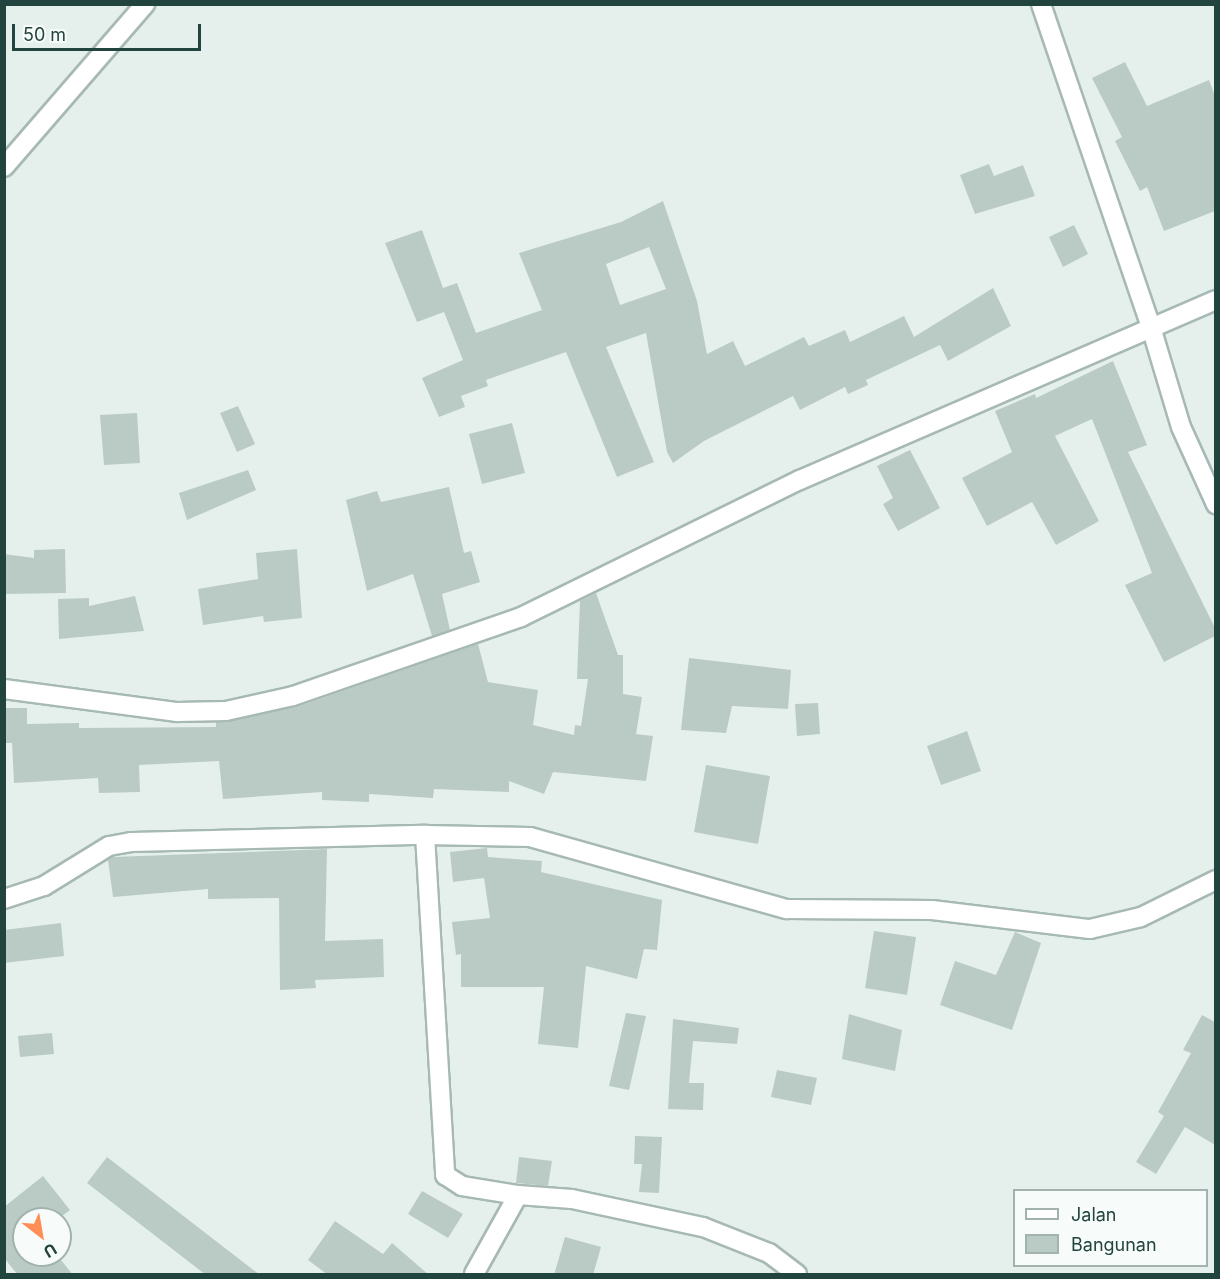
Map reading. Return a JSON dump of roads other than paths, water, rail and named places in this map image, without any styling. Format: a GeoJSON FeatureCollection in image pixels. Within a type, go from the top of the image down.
{"type":"FeatureCollection","features":[{"type":"Feature","properties":{"kind":"street"},"geometry":{"type":"LineString","coordinates":[[4,167],[145,4]]}},
{"type":"Feature","properties":{"kind":"street"},"geometry":{"type":"LineString","coordinates":[[1041,4],[1151,327],[1181,427],[1215,504]]}},
{"type":"Feature","properties":{"kind":"street"},"geometry":{"type":"LineString","coordinates":[[4,689],[177,712],[226,711],[293,696],[521,617],[741,507],[1215,300]]}},
{"type":"Feature","properties":{"kind":"street"},"geometry":{"type":"LineString","coordinates":[[425,835],[445,1175],[462,1186],[518,1195],[572,1198],[703,1227],[769,1253],[797,1275]]}},
{"type":"Feature","properties":{"kind":"street"},"geometry":{"type":"LineString","coordinates":[[4,899],[44,886],[109,846],[130,842],[425,835],[530,837],[778,908],[932,909],[1090,929],[1141,917],[1215,880]]}},
{"type":"Feature","properties":{"kind":"street"},"geometry":{"type":"LineString","coordinates":[[474,1275],[518,1195]]}}]}
